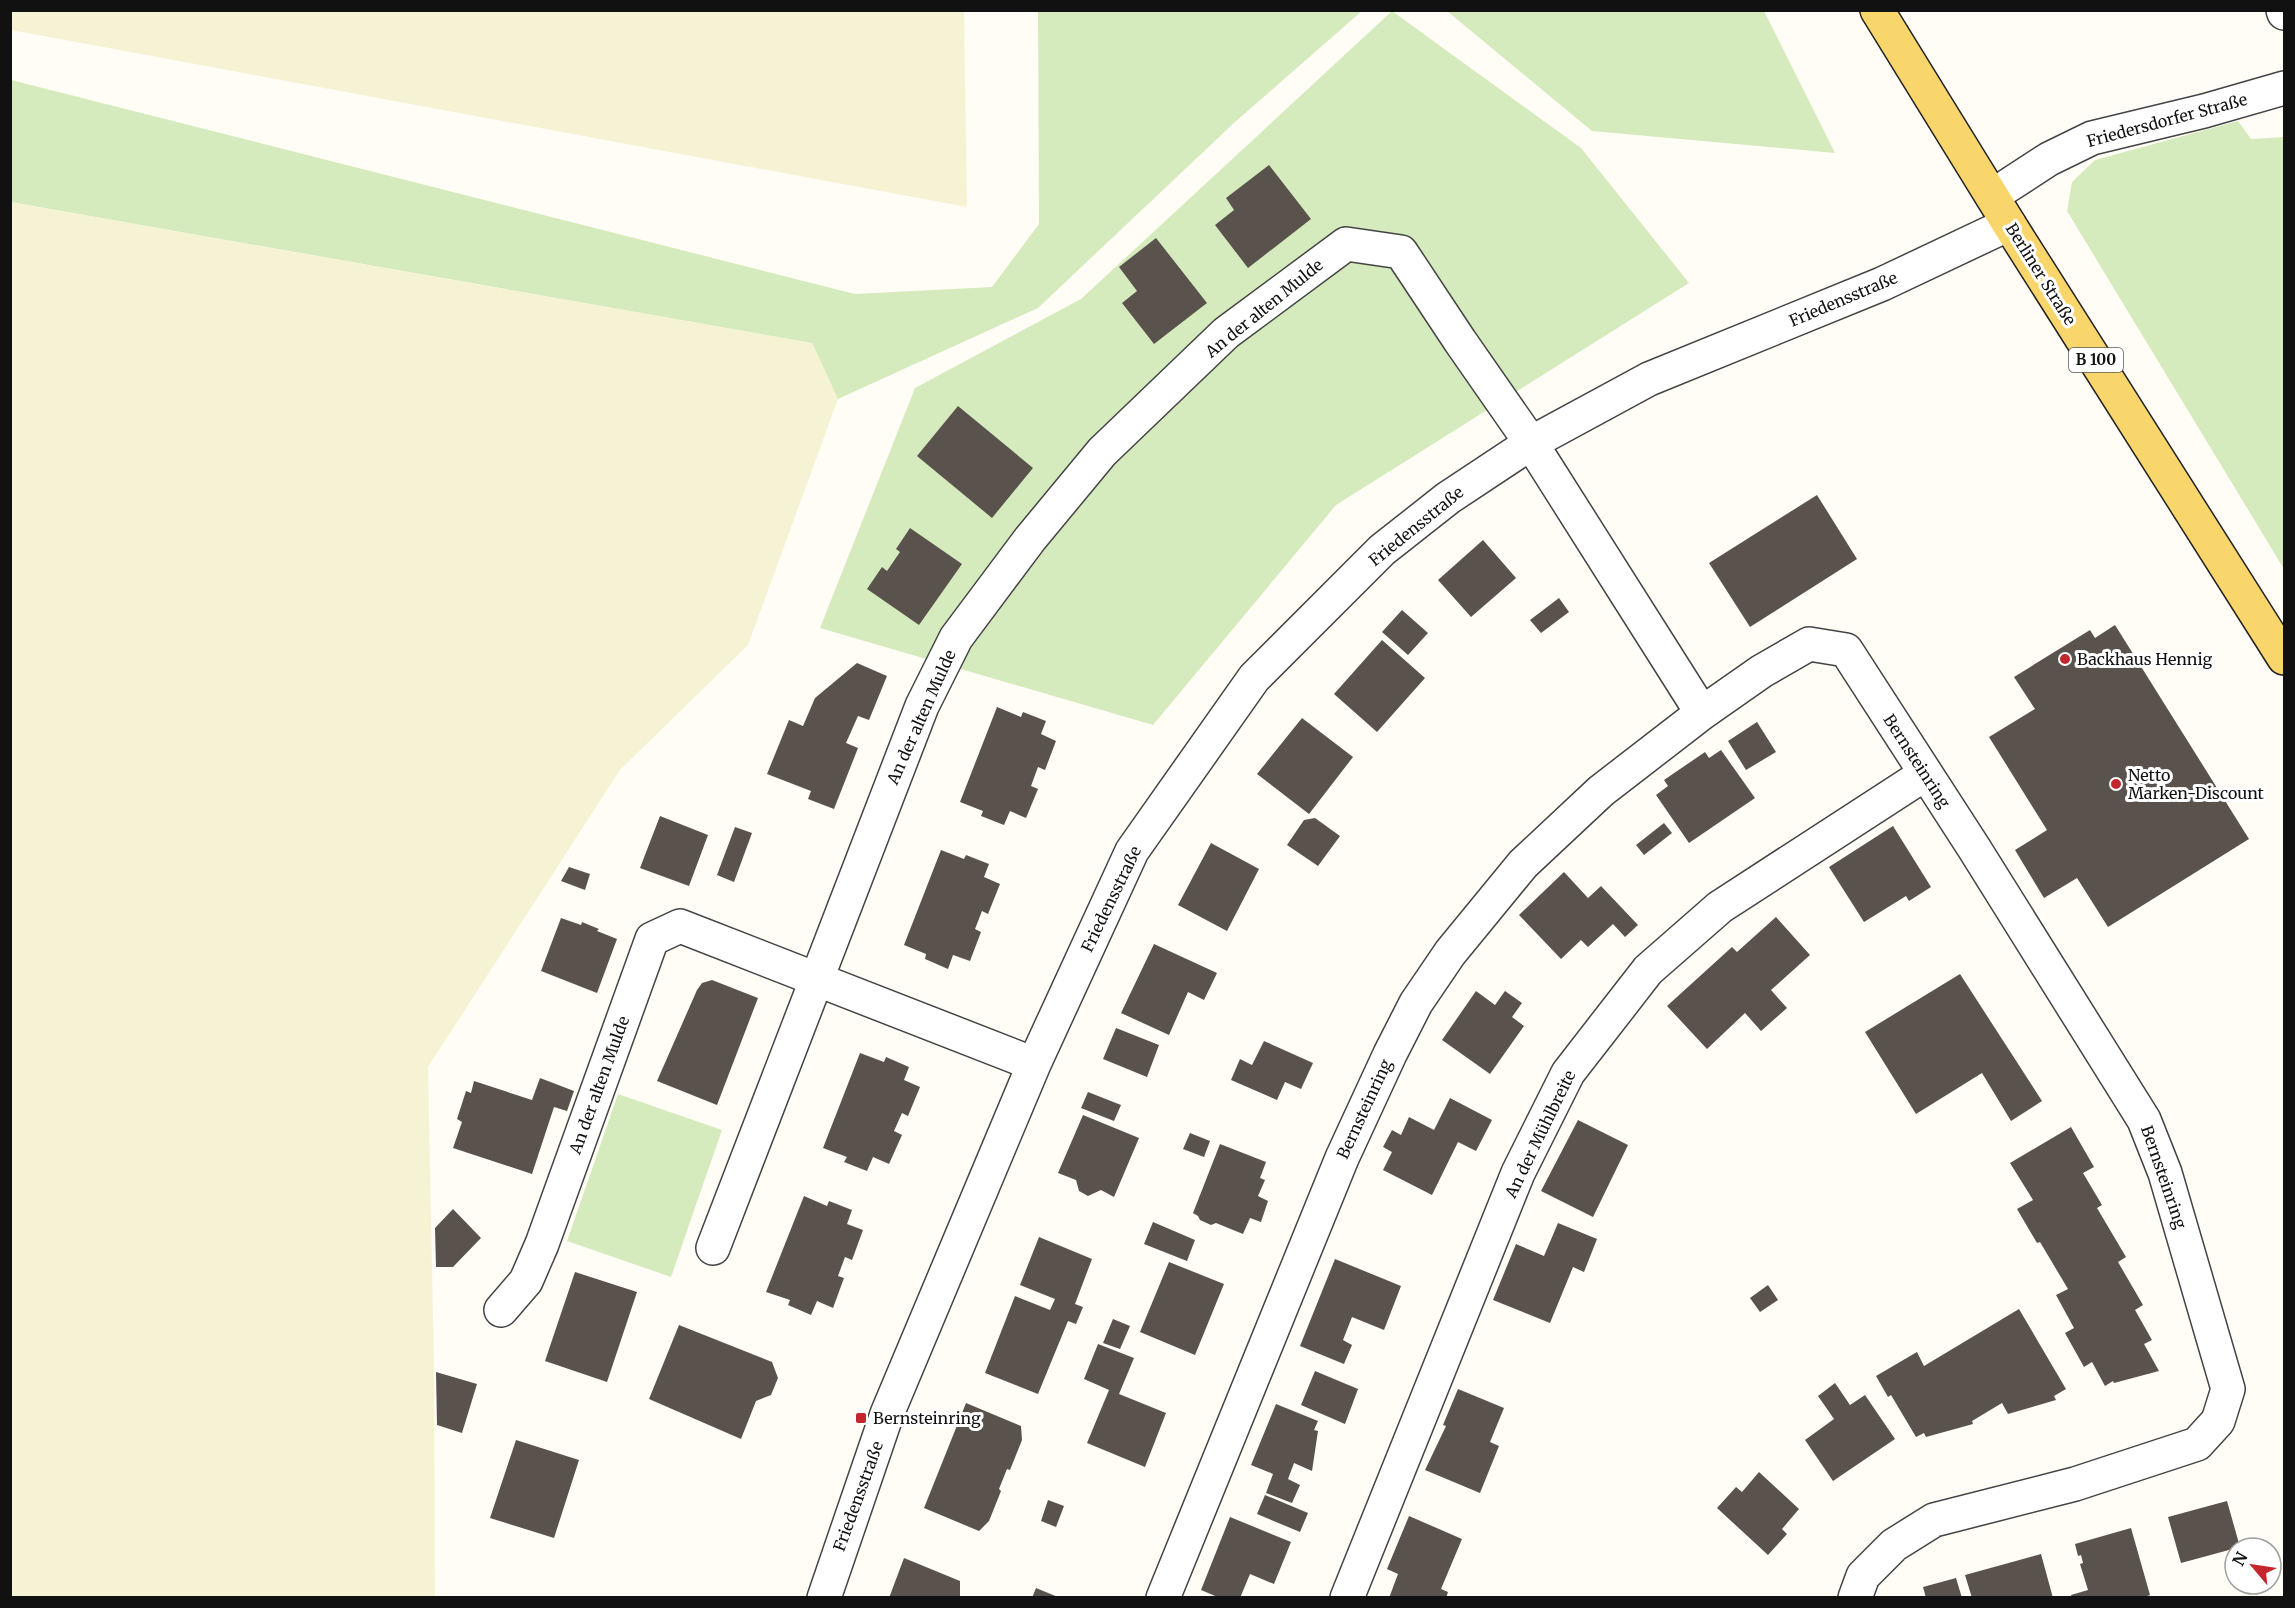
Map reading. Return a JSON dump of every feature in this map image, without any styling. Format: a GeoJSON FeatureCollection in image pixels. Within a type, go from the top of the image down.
{"type":"FeatureCollection","features":[{"type":"Feature","properties":{"kind":"main road","name":"Berliner Straße"},"geometry":{"type":"LineString","coordinates":[[1877,10],[2009,224],[2284,658]]}},
{"type":"Feature","properties":{"kind":"street","name":"Friedersdorfer Straße"},"geometry":{"type":"LineString","coordinates":[[1992,196],[2049,159],[2092,138],[2204,111],[2284,88]]}},
{"type":"Feature","properties":{"kind":"street","name":"Friedensstraße"},"geometry":{"type":"LineString","coordinates":[[824,1598],[887,1414],[1034,1064],[1132,851],[1254,678],[1382,550],[1448,498],[1531,443],[1649,379],[1882,284],[2009,224]]}},
{"type":"Feature","properties":{"kind":"street","name":"An der alten Mulde"},"geometry":{"type":"LineString","coordinates":[[501,1310],[525,1281],[542,1244],[652,939],[680,926],[816,978],[922,706],[956,638],[1030,539],[1102,452],[1226,333],[1346,243],[1401,252],[1531,443]]}},
{"type":"Feature","properties":{"kind":"street"},"geometry":{"type":"LineString","coordinates":[[1531,443],[1702,713]]}},
{"type":"Feature","properties":{"kind":"street","name":"Bernsteinring"},"geometry":{"type":"LineString","coordinates":[[1164,1598],[1342,1158],[1416,1003],[1450,953],[1524,864],[1600,791],[1702,713],[1762,671],[1809,644],[1846,650],[2144,1120],[2165,1173],[2228,1389],[2218,1421],[2198,1444],[2075,1484],[1934,1520],[1894,1545],[1863,1576],[1855,1598]]}},
{"type":"Feature","properties":{"kind":"street","name":"An der Mühlbreite"},"geometry":{"type":"LineString","coordinates":[[1347,1598],[1518,1173],[1568,1072],[1648,970],[1720,907],[1925,774]]}},
{"type":"Feature","properties":{"kind":"street"},"geometry":{"type":"LineString","coordinates":[[713,1248],[816,978],[1034,1064]]}},
{"type":"Feature","properties":{"kind":"shaded area"},"geometry":{"type":"Polygon","coordinates":[[[10,11],[964,11],[967,207],[11,30],[10,11]]]}},
{"type":"Feature","properties":{"kind":"shaded area"},"geometry":{"type":"Polygon","coordinates":[[[10,202],[812,343],[838,399],[748,645],[620,770],[428,1067],[434,1369],[435,1597],[11,1597],[10,202]]]}},
{"type":"Feature","properties":{"kind":"green space"},"geometry":{"type":"Polygon","coordinates":[[[1038,11],[1362,11],[1235,122],[1038,308],[838,399],[812,343],[11,202],[11,80],[855,294],[992,287],[1039,224],[1038,11]]]}},
{"type":"Feature","properties":{"kind":"green space"},"geometry":{"type":"Polygon","coordinates":[[[1392,11],[1581,148],[1689,283],[1336,505],[1153,725],[820,628],[915,388],[1081,299],[1392,11]]]}},
{"type":"Feature","properties":{"kind":"green space"},"geometry":{"type":"Polygon","coordinates":[[[1447,11],[1764,11],[1835,153],[1592,131],[1447,11]]]}},
{"type":"Feature","properties":{"kind":"green space"},"geometry":{"type":"Polygon","coordinates":[[[2238,121],[2251,139],[2284,137],[2284,569],[2067,211],[2072,182],[2095,160],[2238,121]]]}},
{"type":"Feature","properties":{"kind":"green space"},"geometry":{"type":"Polygon","coordinates":[[[618,1094],[722,1130],[671,1277],[567,1241],[618,1094]]]}},
{"type":"Feature","properties":{"kind":"building"},"geometry":{"type":"Polygon","coordinates":[[[1269,165],[1311,219],[1248,268],[1215,225],[1234,210],[1226,198],[1269,165]]]}},
{"type":"Feature","properties":{"kind":"building"},"geometry":{"type":"Polygon","coordinates":[[[1156,238],[1207,303],[1154,344],[1122,303],[1137,291],[1119,267],[1156,238]]]}},
{"type":"Feature","properties":{"kind":"building"},"geometry":{"type":"Polygon","coordinates":[[[958,406],[1033,468],[992,518],[917,456],[958,406]]]}},
{"type":"Feature","properties":{"kind":"building"},"geometry":{"type":"Polygon","coordinates":[[[1817,495],[1857,559],[1750,627],[1709,563],[1817,495]]]}},
{"type":"Feature","properties":{"kind":"building"},"geometry":{"type":"Polygon","coordinates":[[[910,528],[962,564],[919,625],[867,589],[882,567],[887,571],[900,552],[896,549],[910,528]]]}},
{"type":"Feature","properties":{"kind":"building"},"geometry":{"type":"Polygon","coordinates":[[[1483,540],[1516,578],[1471,617],[1438,580],[1483,540]]]}},
{"type":"Feature","properties":{"kind":"building"},"geometry":{"type":"Polygon","coordinates":[[[1559,598],[1569,612],[1541,633],[1530,620],[1559,598]]]}},
{"type":"Feature","properties":{"kind":"building"},"geometry":{"type":"Polygon","coordinates":[[[1402,610],[1428,633],[1408,655],[1382,632],[1402,610]]]}},
{"type":"Feature","properties":{"kind":"building","name":"Netto Marken-Discount"},"geometry":{"type":"Polygon","coordinates":[[[2115,625],[2249,839],[2108,927],[2077,878],[2044,898],[2015,850],[2047,830],[1989,737],[2035,709],[2014,677],[2090,630],[2095,638],[2115,625]]]}},
{"type":"Feature","properties":{"kind":"building"},"geometry":{"type":"Polygon","coordinates":[[[1382,640],[1425,678],[1377,732],[1334,694],[1382,640]]]}},
{"type":"Feature","properties":{"kind":"building"},"geometry":{"type":"Polygon","coordinates":[[[857,663],[887,676],[869,720],[858,716],[846,743],[858,748],[834,809],[808,799],[811,791],[767,774],[789,720],[803,726],[815,698],[857,663]]]}},
{"type":"Feature","properties":{"kind":"building"},"geometry":{"type":"Polygon","coordinates":[[[997,707],[1021,717],[1023,712],[1046,721],[1041,734],[1056,741],[1045,770],[1038,767],[1031,786],[1038,789],[1026,818],[1010,811],[1004,825],[981,816],[983,811],[960,802],[997,707]]]}},
{"type":"Feature","properties":{"kind":"building"},"geometry":{"type":"Polygon","coordinates":[[[1302,718],[1353,757],[1309,814],[1257,774],[1302,718]]]}},
{"type":"Feature","properties":{"kind":"building"},"geometry":{"type":"Polygon","coordinates":[[[1757,722],[1776,752],[1746,770],[1728,741],[1757,722]]]}},
{"type":"Feature","properties":{"kind":"building"},"geometry":{"type":"Polygon","coordinates":[[[1721,750],[1755,798],[1689,843],[1656,795],[1668,786],[1664,780],[1705,752],[1709,758],[1721,750]]]}},
{"type":"Feature","properties":{"kind":"building"},"geometry":{"type":"Polygon","coordinates":[[[660,816],[708,835],[689,886],[640,868],[660,816]]]}},
{"type":"Feature","properties":{"kind":"building"},"geometry":{"type":"Polygon","coordinates":[[[1315,818],[1340,836],[1318,866],[1287,845],[1304,820],[1315,818]]]}},
{"type":"Feature","properties":{"kind":"building"},"geometry":{"type":"Polygon","coordinates":[[[1664,823],[1672,833],[1644,855],[1636,845],[1664,823]]]}},
{"type":"Feature","properties":{"kind":"building"},"geometry":{"type":"Polygon","coordinates":[[[1893,826],[1931,887],[1909,901],[1906,896],[1864,922],[1829,867],[1893,826]]]}},
{"type":"Feature","properties":{"kind":"building"},"geometry":{"type":"Polygon","coordinates":[[[735,827],[752,833],[734,882],[717,875],[735,827]]]}},
{"type":"Feature","properties":{"kind":"building"},"geometry":{"type":"Polygon","coordinates":[[[1211,843],[1259,869],[1227,931],[1178,905],[1211,843]]]}},
{"type":"Feature","properties":{"kind":"building"},"geometry":{"type":"Polygon","coordinates":[[[941,850],[964,859],[966,855],[989,864],[984,877],[1000,884],[988,914],[982,911],[975,929],[981,932],[970,961],[953,955],[948,969],[925,959],[926,954],[904,945],[941,850]]]}},
{"type":"Feature","properties":{"kind":"building"},"geometry":{"type":"Polygon","coordinates":[[[569,867],[590,874],[585,890],[561,881],[569,867]]]}},
{"type":"Feature","properties":{"kind":"building"},"geometry":{"type":"Polygon","coordinates":[[[1564,872],[1588,898],[1601,886],[1638,925],[1625,937],[1613,924],[1588,947],[1581,940],[1561,959],[1519,915],[1564,872]]]}},
{"type":"Feature","properties":{"kind":"building"},"geometry":{"type":"Polygon","coordinates":[[[1776,917],[1810,955],[1771,990],[1787,1008],[1761,1031],[1745,1013],[1707,1049],[1667,1006],[1732,947],[1737,952],[1776,917]]]}},
{"type":"Feature","properties":{"kind":"building"},"geometry":{"type":"Polygon","coordinates":[[[561,918],[581,925],[582,922],[617,939],[597,993],[541,971],[561,918]]]}},
{"type":"Feature","properties":{"kind":"building"},"geometry":{"type":"Polygon","coordinates":[[[1154,944],[1217,973],[1204,1000],[1188,992],[1169,1035],[1121,1013],[1154,944]]]}},
{"type":"Feature","properties":{"kind":"building"},"geometry":{"type":"Polygon","coordinates":[[[1960,974],[2042,1101],[2011,1121],[1982,1073],[1916,1114],[1865,1032],[1960,974]]]}},
{"type":"Feature","properties":{"kind":"building"},"geometry":{"type":"Polygon","coordinates":[[[712,980],[758,998],[717,1105],[657,1081],[697,990],[702,983],[712,980]]]}},
{"type":"Feature","properties":{"kind":"building"},"geometry":{"type":"Polygon","coordinates":[[[1476,991],[1495,1005],[1505,991],[1522,1003],[1512,1017],[1524,1026],[1490,1074],[1442,1040],[1476,991]]]}},
{"type":"Feature","properties":{"kind":"building"},"geometry":{"type":"Polygon","coordinates":[[[1116,1028],[1159,1045],[1147,1077],[1103,1059],[1116,1028]]]}},
{"type":"Feature","properties":{"kind":"building"},"geometry":{"type":"Polygon","coordinates":[[[1264,1041],[1313,1063],[1301,1089],[1285,1082],[1277,1100],[1231,1080],[1240,1059],[1252,1065],[1264,1041]]]}},
{"type":"Feature","properties":{"kind":"building"},"geometry":{"type":"Polygon","coordinates":[[[860,1053],[884,1062],[886,1057],[909,1067],[904,1080],[920,1087],[908,1116],[902,1113],[894,1131],[902,1135],[889,1164],[873,1157],[867,1171],[844,1162],[847,1157],[823,1148],[860,1053]]]}},
{"type":"Feature","properties":{"kind":"building"},"geometry":{"type":"Polygon","coordinates":[[[540,1078],[574,1091],[567,1111],[554,1107],[532,1174],[453,1148],[462,1122],[457,1119],[466,1091],[471,1093],[474,1081],[532,1100],[540,1078]]]}},
{"type":"Feature","properties":{"kind":"building"},"geometry":{"type":"Polygon","coordinates":[[[1088,1092],[1121,1105],[1114,1121],[1081,1108],[1088,1092]]]}},
{"type":"Feature","properties":{"kind":"building"},"geometry":{"type":"Polygon","coordinates":[[[1450,1098],[1492,1120],[1476,1151],[1458,1142],[1432,1195],[1383,1170],[1392,1152],[1383,1147],[1392,1130],[1401,1135],[1409,1117],[1434,1130],[1450,1098]]]}},
{"type":"Feature","properties":{"kind":"building"},"geometry":{"type":"Polygon","coordinates":[[[1083,1115],[1139,1138],[1114,1197],[1101,1190],[1088,1196],[1079,1191],[1076,1180],[1058,1173],[1083,1115]]]}},
{"type":"Feature","properties":{"kind":"building"},"geometry":{"type":"Polygon","coordinates":[[[1578,1120],[1628,1145],[1593,1217],[1541,1191],[1578,1120]]]}},
{"type":"Feature","properties":{"kind":"building"},"geometry":{"type":"Polygon","coordinates":[[[2071,1127],[2094,1167],[2083,1173],[2102,1205],[2097,1208],[2126,1257],[2118,1262],[2143,1305],[2135,1310],[2152,1340],[2144,1344],[2159,1371],[2114,1383],[2113,1381],[2105,1386],[2092,1362],[2084,1367],[2065,1333],[2074,1328],[2056,1295],[2068,1289],[2017,1209],[2033,1200],[2010,1163],[2071,1127]]]}},
{"type":"Feature","properties":{"kind":"building"},"geometry":{"type":"Polygon","coordinates":[[[1190,1133],[1210,1141],[1204,1157],[1183,1149],[1190,1133]]]}},
{"type":"Feature","properties":{"kind":"building"},"geometry":{"type":"Polygon","coordinates":[[[1220,1144],[1266,1162],[1260,1178],[1265,1180],[1258,1196],[1268,1201],[1261,1222],[1250,1218],[1243,1234],[1216,1223],[1211,1225],[1200,1220],[1193,1213],[1220,1144]]]}},
{"type":"Feature","properties":{"kind":"building"},"geometry":{"type":"Polygon","coordinates":[[[804,1196],[827,1206],[829,1201],[852,1210],[847,1224],[863,1230],[852,1260],[845,1257],[838,1276],[844,1278],[833,1308],[817,1301],[811,1315],[788,1305],[790,1300],[766,1292],[804,1196]]]}},
{"type":"Feature","properties":{"kind":"building"},"geometry":{"type":"Polygon","coordinates":[[[453,1209],[481,1238],[453,1267],[436,1267],[435,1228],[453,1209]]]}},
{"type":"Feature","properties":{"kind":"building"},"geometry":{"type":"Polygon","coordinates":[[[1153,1222],[1195,1240],[1187,1261],[1144,1244],[1153,1222]]]}},
{"type":"Feature","properties":{"kind":"building"},"geometry":{"type":"Polygon","coordinates":[[[1558,1223],[1597,1239],[1584,1272],[1573,1267],[1550,1323],[1493,1300],[1516,1244],[1544,1256],[1558,1223]]]}},
{"type":"Feature","properties":{"kind":"building"},"geometry":{"type":"Polygon","coordinates":[[[1039,1237],[1092,1259],[1075,1304],[1083,1307],[1076,1324],[1068,1321],[1038,1394],[985,1373],[1015,1296],[1050,1310],[1055,1299],[1020,1285],[1039,1237]]]}},
{"type":"Feature","properties":{"kind":"building"},"geometry":{"type":"Polygon","coordinates":[[[1335,1259],[1401,1286],[1384,1330],[1352,1317],[1343,1340],[1352,1345],[1344,1364],[1300,1346],[1335,1259]]]}},
{"type":"Feature","properties":{"kind":"building"},"geometry":{"type":"Polygon","coordinates":[[[1169,1262],[1224,1284],[1195,1355],[1140,1332],[1169,1262]]]}},
{"type":"Feature","properties":{"kind":"building"},"geometry":{"type":"Polygon","coordinates":[[[575,1272],[637,1292],[607,1382],[545,1361],[575,1272]]]}},
{"type":"Feature","properties":{"kind":"building"},"geometry":{"type":"Polygon","coordinates":[[[1768,1285],[1778,1300],[1760,1312],[1750,1298],[1768,1285]]]}},
{"type":"Feature","properties":{"kind":"building"},"geometry":{"type":"Polygon","coordinates":[[[2019,1309],[2066,1389],[2054,1396],[2056,1400],[2008,1414],[2002,1403],[1972,1421],[1973,1424],[1926,1437],[1924,1433],[1916,1437],[1891,1395],[1888,1397],[1876,1376],[1917,1352],[1924,1366],[2019,1309]]]}},
{"type":"Feature","properties":{"kind":"building"},"geometry":{"type":"Polygon","coordinates":[[[1113,1319],[1130,1326],[1120,1349],[1103,1343],[1113,1319]]]}},
{"type":"Feature","properties":{"kind":"building"},"geometry":{"type":"Polygon","coordinates":[[[679,1325],[772,1362],[778,1378],[771,1395],[756,1401],[741,1439],[649,1399],[679,1325]]]}},
{"type":"Feature","properties":{"kind":"building"},"geometry":{"type":"Polygon","coordinates":[[[1098,1344],[1134,1358],[1119,1394],[1166,1413],[1145,1467],[1087,1443],[1109,1390],[1084,1379],[1098,1344]]]}},
{"type":"Feature","properties":{"kind":"building"},"geometry":{"type":"Polygon","coordinates":[[[1315,1371],[1358,1389],[1345,1424],[1301,1405],[1315,1371]]]}},
{"type":"Feature","properties":{"kind":"building"},"geometry":{"type":"Polygon","coordinates":[[[436,1372],[477,1384],[462,1433],[437,1425],[436,1372]]]}},
{"type":"Feature","properties":{"kind":"building"},"geometry":{"type":"Polygon","coordinates":[[[1835,1383],[1850,1405],[1865,1395],[1895,1439],[1833,1481],[1805,1440],[1834,1419],[1818,1396],[1835,1383]]]}},
{"type":"Feature","properties":{"kind":"building"},"geometry":{"type":"Polygon","coordinates":[[[1458,1389],[1504,1408],[1490,1442],[1499,1446],[1480,1493],[1425,1470],[1446,1426],[1443,1425],[1458,1389]]]}},
{"type":"Feature","properties":{"kind":"building"},"geometry":{"type":"Polygon","coordinates":[[[966,1403],[1021,1426],[1022,1440],[1010,1470],[1007,1469],[989,1521],[979,1531],[924,1508],[966,1403]]]}},
{"type":"Feature","properties":{"kind":"building"},"geometry":{"type":"Polygon","coordinates":[[[1276,1404],[1318,1421],[1314,1430],[1318,1431],[1312,1471],[1294,1463],[1288,1479],[1300,1485],[1292,1503],[1266,1493],[1273,1474],[1251,1465],[1276,1404]]]}},
{"type":"Feature","properties":{"kind":"building"},"geometry":{"type":"Polygon","coordinates":[[[516,1440],[579,1460],[554,1538],[490,1518],[516,1440]]]}},
{"type":"Feature","properties":{"kind":"building"},"geometry":{"type":"Polygon","coordinates":[[[1759,1472],[1799,1509],[1782,1529],[1787,1534],[1768,1555],[1717,1508],[1736,1487],[1742,1492],[1759,1472]]]}},
{"type":"Feature","properties":{"kind":"building"},"geometry":{"type":"Polygon","coordinates":[[[1265,1495],[1308,1513],[1300,1532],[1257,1514],[1265,1495]]]}},
{"type":"Feature","properties":{"kind":"building"},"geometry":{"type":"Polygon","coordinates":[[[1048,1500],[1064,1506],[1056,1527],[1041,1521],[1048,1500]]]}},
{"type":"Feature","properties":{"kind":"building"},"geometry":{"type":"Polygon","coordinates":[[[2227,1501],[2237,1536],[2223,1536],[2223,1552],[2181,1563],[2168,1517],[2227,1501]]]}},
{"type":"Feature","properties":{"kind":"building"},"geometry":{"type":"Polygon","coordinates":[[[1409,1516],[1462,1539],[1441,1589],[1448,1592],[1446,1598],[1389,1598],[1398,1574],[1387,1569],[1409,1516]]]}},
{"type":"Feature","properties":{"kind":"building"},"geometry":{"type":"Polygon","coordinates":[[[1230,1517],[1291,1542],[1274,1584],[1250,1574],[1240,1598],[1220,1598],[1201,1590],[1230,1517]]]}},
{"type":"Feature","properties":{"kind":"building"},"geometry":{"type":"Polygon","coordinates":[[[2131,1528],[2150,1595],[2142,1598],[2072,1598],[2071,1595],[2088,1590],[2080,1564],[2083,1563],[2081,1555],[2078,1556],[2075,1544],[2131,1528]]]}},
{"type":"Feature","properties":{"kind":"building"},"geometry":{"type":"Polygon","coordinates":[[[2041,1554],[2053,1598],[1972,1598],[1965,1575],[2041,1554]]]}},
{"type":"Feature","properties":{"kind":"building"},"geometry":{"type":"Polygon","coordinates":[[[904,1558],[960,1581],[960,1598],[889,1598],[904,1558]]]}},
{"type":"Feature","properties":{"kind":"building"},"geometry":{"type":"Polygon","coordinates":[[[1956,1578],[1962,1598],[1926,1598],[1923,1587],[1956,1578]]]}},
{"type":"Feature","properties":{"kind":"building"},"geometry":{"type":"Polygon","coordinates":[[[1036,1588],[1058,1597],[1058,1598],[1032,1598],[1036,1588]]]}},
{"type":"Feature","properties":{"kind":"place","name":"Backhaus Hennig"},"geometry":{"type":"Point","coordinates":[2065,659]}},
{"type":"Feature","properties":{"kind":"place","name":"Netto Marken-Discount"},"geometry":{"type":"Point","coordinates":[2116,784]}},
{"type":"Feature","properties":{"kind":"place","name":"Bernsteinring"},"geometry":{"type":"Point","coordinates":[861,1418]}}]}
